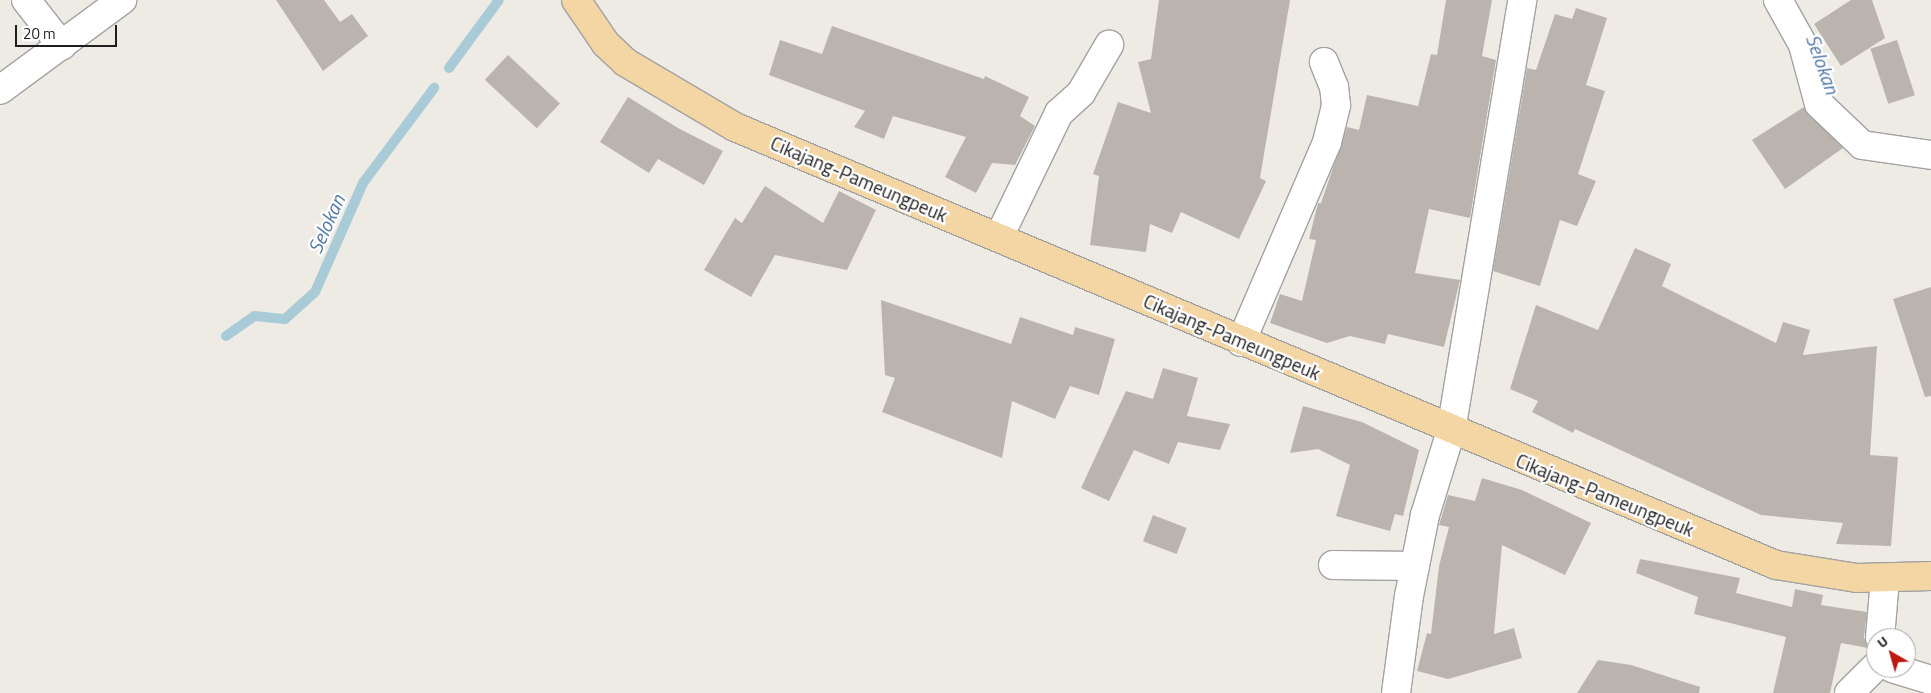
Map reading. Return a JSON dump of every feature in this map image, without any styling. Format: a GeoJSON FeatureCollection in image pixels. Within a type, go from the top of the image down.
{"type":"FeatureCollection","features":[{"type":"Feature","properties":{"kind":"main road","name":"Cikajang-Pameungpeuk"},"geometry":{"type":"LineString","coordinates":[[576,0],[606,44],[644,76],[735,127],[999,237],[1451,431],[1776,565],[1814,573],[1885,579],[1931,576]]}},
{"type":"Feature","properties":{"kind":"street"},"geometry":{"type":"LineString","coordinates":[[26,0],[62,46]]}},
{"type":"Feature","properties":{"kind":"street"},"geometry":{"type":"LineString","coordinates":[[0,90],[122,0]]}},
{"type":"Feature","properties":{"kind":"street"},"geometry":{"type":"LineString","coordinates":[[1396,693],[1415,566],[1425,515],[1451,431],[1522,0]]}},
{"type":"Feature","properties":{"kind":"street"},"geometry":{"type":"LineString","coordinates":[[1778,0],[1803,45],[1819,104],[1862,145],[1931,156]]}},
{"type":"Feature","properties":{"kind":"street"},"geometry":{"type":"LineString","coordinates":[[999,237],[1059,112],[1081,94],[1109,45]]}},
{"type":"Feature","properties":{"kind":"street"},"geometry":{"type":"LineString","coordinates":[[1241,342],[1327,142],[1336,105],[1334,87],[1324,62]]}},
{"type":"Feature","properties":{"kind":"street"},"geometry":{"type":"LineString","coordinates":[[1333,565],[1415,566]]}},
{"type":"Feature","properties":{"kind":"street"},"geometry":{"type":"LineString","coordinates":[[1881,628],[1885,579]]}},
{"type":"Feature","properties":{"kind":"street"},"geometry":{"type":"LineString","coordinates":[[1916,675],[1931,680]]}},
{"type":"Feature","properties":{"kind":"street"},"geometry":{"type":"LineString","coordinates":[[1849,693],[1866,676]]}},
{"type":"Feature","properties":{"kind":"building"},"geometry":{"type":"Polygon","coordinates":[[[276,0],[324,0],[340,22],[352,14],[368,36],[323,71],[276,0]]]}},
{"type":"Feature","properties":{"kind":"building"},"geometry":{"type":"Polygon","coordinates":[[[1159,0],[1290,0],[1260,178],[1266,181],[1239,239],[1181,212],[1172,233],[1150,224],[1146,252],[1090,245],[1099,176],[1093,174],[1118,102],[1151,113],[1138,62],[1151,59],[1159,0]]]}},
{"type":"Feature","properties":{"kind":"building"},"geometry":{"type":"Polygon","coordinates":[[[1446,0],[1492,0],[1482,56],[1496,60],[1470,218],[1429,209],[1415,273],[1460,280],[1444,347],[1388,334],[1385,344],[1350,336],[1327,343],[1270,323],[1280,294],[1302,301],[1316,240],[1309,239],[1318,203],[1321,203],[1347,127],[1359,130],[1367,95],[1418,106],[1431,54],[1437,55],[1446,0]]]}},
{"type":"Feature","properties":{"kind":"building"},"geometry":{"type":"Polygon","coordinates":[[[1851,0],[1872,0],[1885,38],[1841,66],[1814,24],[1851,0]]]}},
{"type":"Feature","properties":{"kind":"building"},"geometry":{"type":"Polygon","coordinates":[[[1576,8],[1607,18],[1586,85],[1605,91],[1578,174],[1596,181],[1577,226],[1560,220],[1540,286],[1493,271],[1527,68],[1536,70],[1555,14],[1572,19],[1576,8]]]}},
{"type":"Feature","properties":{"kind":"building"},"geometry":{"type":"Polygon","coordinates":[[[832,26],[984,79],[985,76],[1029,97],[1020,116],[1035,126],[1015,165],[992,163],[976,193],[945,177],[966,137],[893,116],[884,139],[854,127],[865,111],[769,75],[780,40],[822,54],[832,26]]]}},
{"type":"Feature","properties":{"kind":"building"},"geometry":{"type":"Polygon","coordinates":[[[1897,40],[1915,95],[1888,104],[1870,49],[1897,40]]]}},
{"type":"Feature","properties":{"kind":"building"},"geometry":{"type":"Polygon","coordinates":[[[508,55],[560,103],[537,128],[485,80],[508,55]]]}},
{"type":"Feature","properties":{"kind":"building"},"geometry":{"type":"Polygon","coordinates":[[[628,97],[678,128],[723,151],[704,185],[658,159],[649,173],[600,142],[628,97]]]}},
{"type":"Feature","properties":{"kind":"building"},"geometry":{"type":"Polygon","coordinates":[[[1804,107],[1843,148],[1785,189],[1752,140],[1804,107]]]}},
{"type":"Feature","properties":{"kind":"building"},"geometry":{"type":"Polygon","coordinates":[[[765,186],[823,223],[839,191],[876,210],[847,270],[775,255],[751,297],[704,270],[735,218],[742,223],[765,186]]]}},
{"type":"Feature","properties":{"kind":"building"},"geometry":{"type":"Polygon","coordinates":[[[1635,248],[1671,264],[1662,286],[1776,343],[1783,322],[1810,330],[1803,355],[1877,346],[1870,455],[1898,457],[1891,546],[1836,544],[1843,523],[1761,515],[1575,429],[1573,433],[1532,412],[1538,401],[1510,389],[1536,305],[1598,330],[1635,248]]]}},
{"type":"Feature","properties":{"kind":"building"},"geometry":{"type":"Polygon","coordinates":[[[1931,287],[1931,396],[1925,397],[1893,299],[1931,287]]]}},
{"type":"Feature","properties":{"kind":"building"},"geometry":{"type":"Polygon","coordinates":[[[881,300],[1011,344],[1020,317],[1073,335],[1075,327],[1115,339],[1099,395],[1070,386],[1055,419],[1012,401],[1002,458],[882,412],[895,378],[885,375],[881,300]]]}},
{"type":"Feature","properties":{"kind":"building"},"geometry":{"type":"Polygon","coordinates":[[[1163,368],[1198,378],[1187,416],[1230,424],[1220,450],[1178,442],[1169,464],[1134,450],[1109,501],[1081,488],[1126,391],[1153,399],[1163,368]]]}},
{"type":"Feature","properties":{"kind":"building"},"geometry":{"type":"Polygon","coordinates":[[[1303,406],[1362,422],[1419,450],[1403,516],[1395,514],[1390,531],[1336,516],[1350,465],[1318,449],[1290,453],[1303,406]]]}},
{"type":"Feature","properties":{"kind":"building"},"geometry":{"type":"Polygon","coordinates":[[[1482,478],[1522,490],[1591,523],[1565,575],[1502,545],[1494,634],[1514,628],[1522,658],[1448,679],[1417,671],[1427,633],[1431,634],[1439,566],[1449,527],[1439,525],[1448,495],[1475,501],[1482,478]]]}},
{"type":"Feature","properties":{"kind":"building"},"geometry":{"type":"Polygon","coordinates":[[[1153,515],[1187,528],[1177,554],[1143,541],[1153,515]]]}},
{"type":"Feature","properties":{"kind":"building"},"geometry":{"type":"Polygon","coordinates":[[[1640,559],[1740,578],[1736,593],[1792,607],[1795,589],[1823,595],[1821,605],[1867,612],[1864,637],[1866,648],[1841,643],[1830,693],[1773,693],[1786,637],[1694,614],[1698,597],[1636,573],[1640,559]]]}},
{"type":"Feature","properties":{"kind":"building"},"geometry":{"type":"Polygon","coordinates":[[[1598,660],[1631,665],[1700,687],[1699,693],[1577,693],[1598,660]]]}},
{"type":"Feature","properties":{"kind":"waterway","name":"Selokan"},"geometry":{"type":"LineString","coordinates":[[449,68],[499,0]]}},
{"type":"Feature","properties":{"kind":"waterway","name":"Selokan"},"geometry":{"type":"LineString","coordinates":[[226,336],[255,316],[285,319],[315,292],[363,183],[434,88]]}}]}
